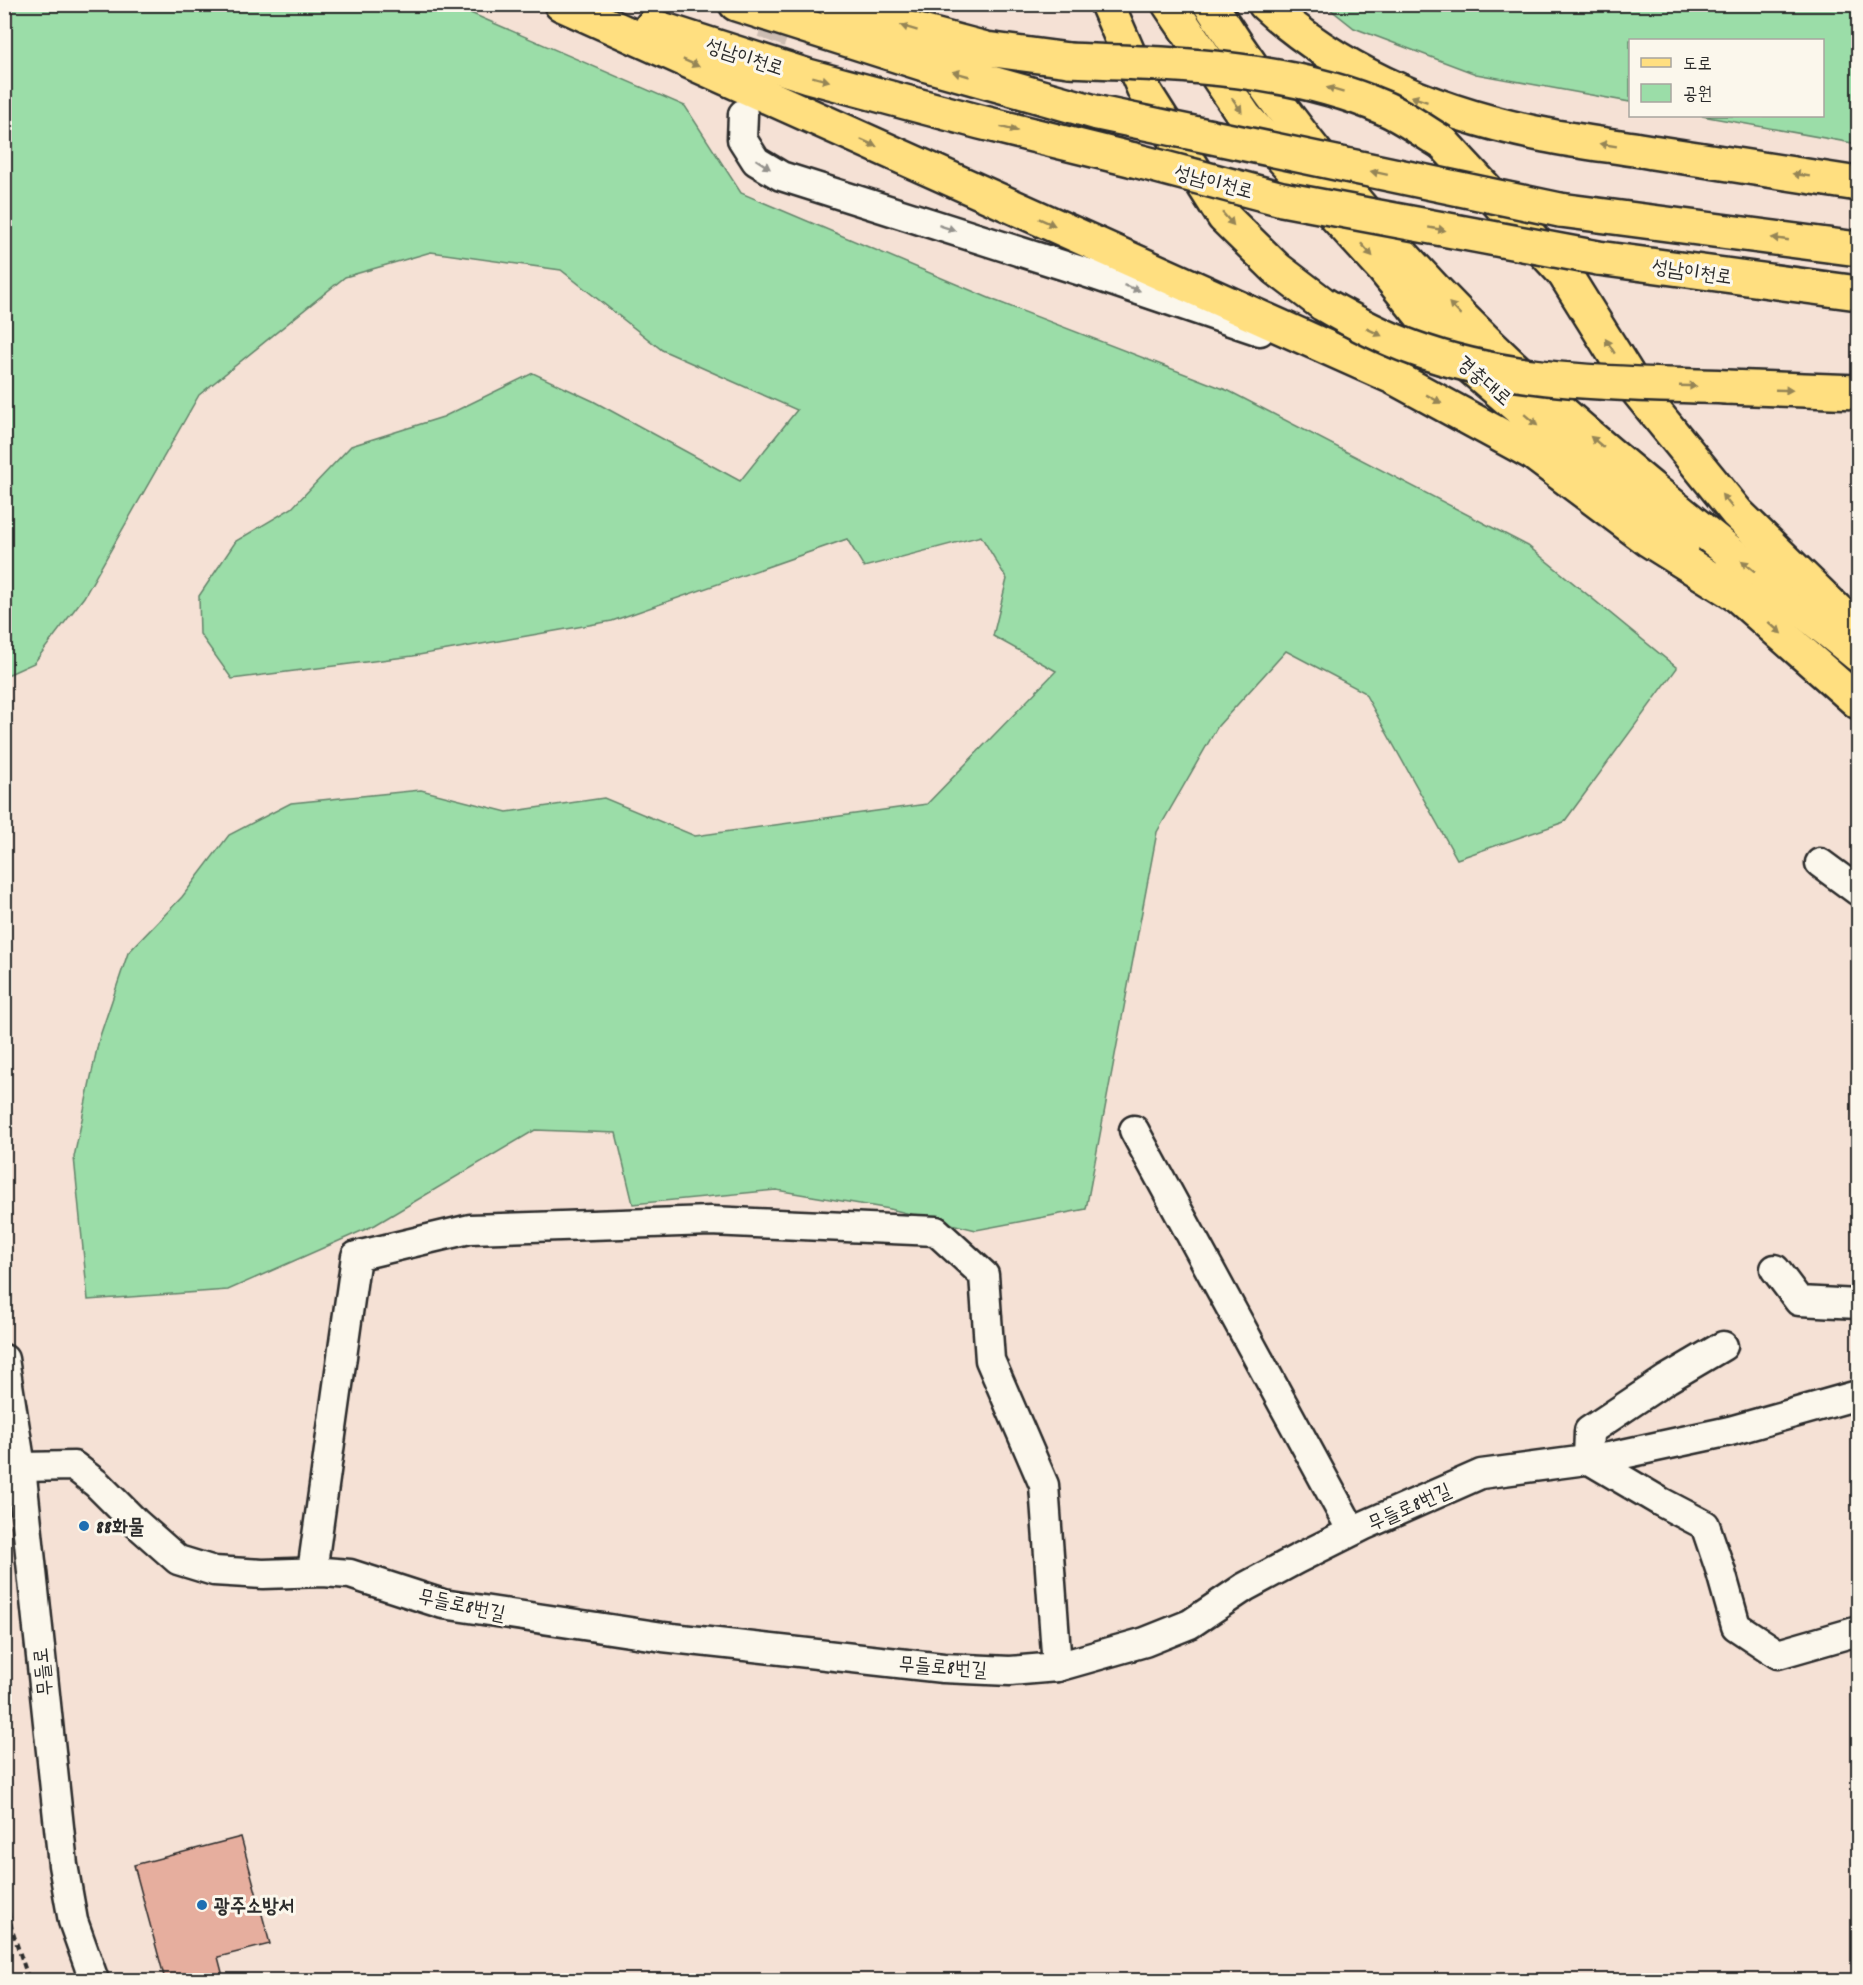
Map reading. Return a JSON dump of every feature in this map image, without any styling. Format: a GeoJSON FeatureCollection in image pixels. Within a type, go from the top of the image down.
{"type":"FeatureCollection","features":[{"type":"Feature","properties":{"kind":"main road"},"geometry":{"type":"LineString","coordinates":[[561,4],[1395,378],[1533,453],[1649,540],[1740,597]]}},
{"type":"Feature","properties":{"kind":"main road","name":"성남이천로"},"geometry":{"type":"LineString","coordinates":[[585,4],[808,76],[1282,199],[1598,258],[1858,293]]}},
{"type":"Feature","properties":{"kind":"main road","name":"성남이천로"},"geometry":{"type":"LineString","coordinates":[[736,4],[924,64],[1098,113],[1560,210],[1858,249]]}},
{"type":"Feature","properties":{"kind":"main road"},"geometry":{"type":"LineString","coordinates":[[835,4],[914,30],[986,49],[1069,60],[1179,64],[1280,78],[1332,89],[1386,109],[1443,143],[1564,273],[1637,390],[1737,513],[1858,631]]}},
{"type":"Feature","properties":{"kind":"main road"},"geometry":{"type":"LineString","coordinates":[[1107,4],[1146,94],[1224,217],[1276,269],[1323,304],[1383,336],[1414,349],[1500,372],[1559,379],[1858,392]]}},
{"type":"Feature","properties":{"kind":"main road","name":"경충대로"},"geometry":{"type":"LineString","coordinates":[[1169,4],[1245,117],[1383,268],[1446,346],[1740,597],[1858,702]]}},
{"type":"Feature","properties":{"kind":"main road","name":"경충대로"},"geometry":{"type":"LineString","coordinates":[[1210,4],[1236,46],[1288,118],[1343,188],[1400,252],[1468,322],[1564,413],[1858,655]]}},
{"type":"Feature","properties":{"kind":"main road"},"geometry":{"type":"LineString","coordinates":[[1265,4],[1288,26],[1343,62],[1403,94],[1468,115],[1544,135],[1858,184]]}},
{"type":"Feature","properties":{"kind":"street"},"geometry":{"type":"LineString","coordinates":[[743,114],[742,139],[756,161],[781,176],[1098,276],[1395,378]]}},
{"type":"Feature","properties":{"kind":"street"},"geometry":{"type":"LineString","coordinates":[[1820,863],[1858,891]]}},
{"type":"Feature","properties":{"kind":"street"},"geometry":{"type":"LineString","coordinates":[[1134,1130],[1352,1531]]}},
{"type":"Feature","properties":{"kind":"street"},"geometry":{"type":"LineString","coordinates":[[312,1572],[356,1256],[470,1229],[711,1221],[936,1231],[984,1275],[990,1360],[1044,1485],[1057,1667]]}},
{"type":"Feature","properties":{"kind":"street"},"geometry":{"type":"LineString","coordinates":[[1775,1269],[1799,1301],[1858,1304]]}},
{"type":"Feature","properties":{"kind":"street"},"geometry":{"type":"LineString","coordinates":[[1723,1347],[1667,1379],[1589,1431],[1588,1459],[1705,1525],[1736,1626],[1778,1654],[1858,1631]]}},
{"type":"Feature","properties":{"kind":"street","name":"무들로"},"geometry":{"type":"LineString","coordinates":[[4,1359],[21,1467],[63,1865],[73,1921],[94,1980]]}},
{"type":"Feature","properties":{"kind":"street","name":"무들로8번길"},"geometry":{"type":"LineString","coordinates":[[21,1467],[74,1466],[98,1484],[135,1522],[178,1560],[214,1571],[263,1574],[312,1572],[350,1574],[443,1604],[663,1637],[943,1668],[1010,1671],[1057,1667],[1145,1642],[1190,1624],[1245,1587],[1352,1531],[1481,1474],[1609,1457],[1730,1431],[1858,1395]]}},
{"type":"Feature","properties":{"kind":"path"},"geometry":{"type":"LineString","coordinates":[[4,1892],[12,1930],[29,1980]]}},
{"type":"Feature","properties":{"kind":"green space"},"geometry":{"type":"Polygon","coordinates":[[[13,4],[452,5],[685,106],[741,193],[996,301],[1229,391],[1528,546],[1677,668],[1564,822],[1457,859],[1364,692],[1286,651],[1218,726],[1157,832],[1086,1209],[976,1230],[890,1209],[776,1190],[633,1204],[616,1133],[535,1130],[375,1225],[228,1290],[88,1300],[74,1157],[99,1039],[128,953],[182,897],[229,835],[291,803],[421,790],[507,812],[604,798],[695,836],[927,804],[1056,671],[993,636],[1007,579],[981,536],[864,567],[847,539],[612,621],[413,656],[232,679],[200,634],[199,596],[236,541],[292,508],[351,446],[443,417],[533,373],[593,401],[740,481],[797,410],[662,350],[561,270],[431,252],[345,277],[199,395],[84,597],[34,663],[5,676],[4,29],[13,4]]]}},
{"type":"Feature","properties":{"kind":"green space"},"geometry":{"type":"Polygon","coordinates":[[[1325,5],[1858,5],[1858,144],[1708,117],[1824,117],[1824,39],[1629,39],[1629,102],[1476,74],[1354,28],[1325,5]]]}},
{"type":"Feature","properties":{"kind":"building","name":"광주소방서"},"geometry":{"type":"Polygon","coordinates":[[[241,1837],[270,1944],[218,1957],[224,1980],[165,1980],[134,1865],[241,1837]]]}},
{"type":"Feature","properties":{"kind":"tunnel"},"geometry":{"type":"LineString","coordinates":[[756,81],[785,4]]}},
{"type":"Feature","properties":{"kind":"place","name":"88화물"},"geometry":{"type":"Point","coordinates":[84,1526]}},
{"type":"Feature","properties":{"kind":"place","name":"광주소방서"},"geometry":{"type":"Point","coordinates":[202,1905]}}]}
